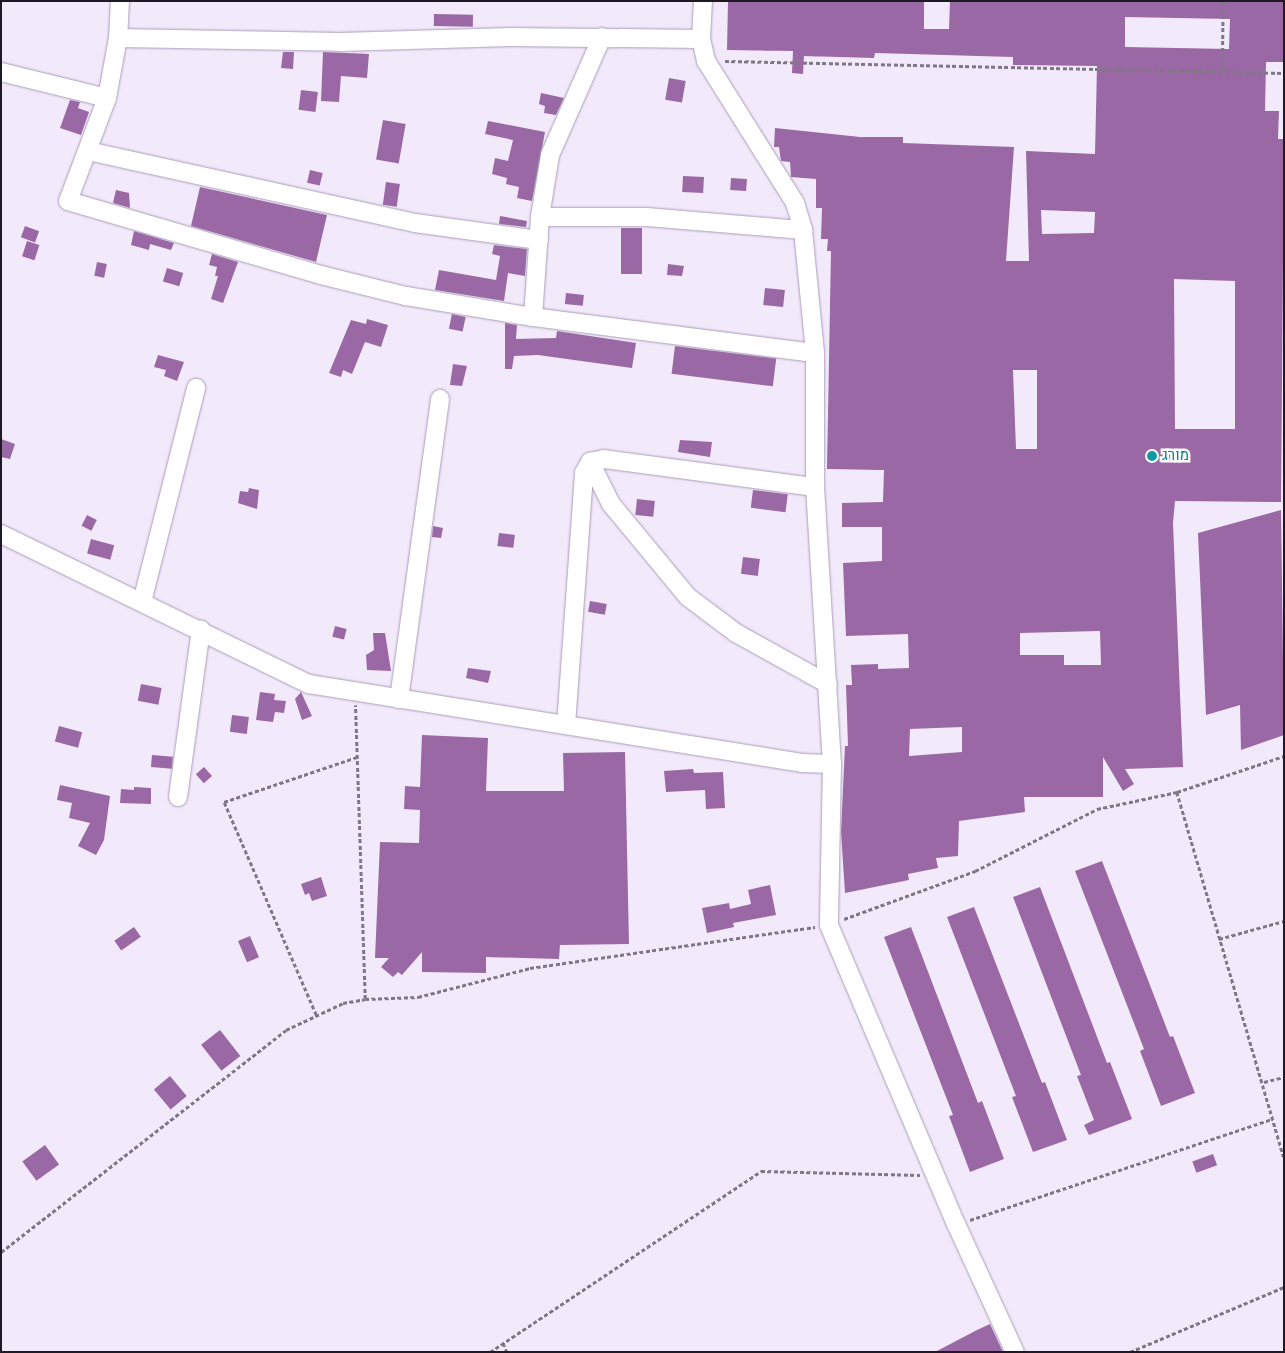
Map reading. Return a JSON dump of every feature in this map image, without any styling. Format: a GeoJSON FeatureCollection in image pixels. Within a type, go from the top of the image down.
{"type":"FeatureCollection","features":[{"type":"Feature","properties":{"kind":"street"},"geometry":{"type":"LineString","coordinates":[[120,1],[118,38],[107,98],[68,201],[321,275],[406,296],[533,317],[815,353]]}},
{"type":"Feature","properties":{"kind":"street"},"geometry":{"type":"LineString","coordinates":[[702,1],[701,39],[706,61],[795,203],[803,230],[815,353],[815,487],[832,764],[829,925],[956,1224],[1015,1352]]}},
{"type":"Feature","properties":{"kind":"street"},"geometry":{"type":"LineString","coordinates":[[118,38],[340,42],[602,37],[701,39]]}},
{"type":"Feature","properties":{"kind":"street"},"geometry":{"type":"LineString","coordinates":[[533,317],[540,217],[550,155],[602,37]]}},
{"type":"Feature","properties":{"kind":"street"},"geometry":{"type":"LineString","coordinates":[[1,72],[107,98]]}},
{"type":"Feature","properties":{"kind":"street"},"geometry":{"type":"LineString","coordinates":[[88,151],[415,222],[539,240]]}},
{"type":"Feature","properties":{"kind":"street"},"geometry":{"type":"LineString","coordinates":[[540,217],[647,217],[803,230]]}},
{"type":"Feature","properties":{"kind":"street"},"geometry":{"type":"LineString","coordinates":[[142,602],[196,388]]}},
{"type":"Feature","properties":{"kind":"street"},"geometry":{"type":"LineString","coordinates":[[399,699],[440,399]]}},
{"type":"Feature","properties":{"kind":"street"},"geometry":{"type":"LineString","coordinates":[[566,725],[584,473],[590,462],[604,459],[815,487]]}},
{"type":"Feature","properties":{"kind":"street"},"geometry":{"type":"LineString","coordinates":[[590,462],[611,504],[688,597],[736,633],[828,684]]}},
{"type":"Feature","properties":{"kind":"street"},"geometry":{"type":"LineString","coordinates":[[1,534],[309,684],[802,763],[832,764]]}},
{"type":"Feature","properties":{"kind":"street"},"geometry":{"type":"LineString","coordinates":[[178,797],[201,630]]}},
{"type":"Feature","properties":{"kind":"path"},"geometry":{"type":"LineString","coordinates":[[1222,71],[1223,1]]}},
{"type":"Feature","properties":{"kind":"path"},"geometry":{"type":"LineString","coordinates":[[706,61],[1222,71],[1284,74]]}},
{"type":"Feature","properties":{"kind":"path"},"geometry":{"type":"LineString","coordinates":[[354,692],[365,999]]}},
{"type":"Feature","properties":{"kind":"path"},"geometry":{"type":"LineString","coordinates":[[1,1252],[286,1030],[343,1003],[365,999],[418,998],[530,968],[829,925],[975,872],[1097,808],[1177,792],[1284,756]]}},
{"type":"Feature","properties":{"kind":"path"},"geometry":{"type":"LineString","coordinates":[[316,1015],[224,802],[357,757]]}},
{"type":"Feature","properties":{"kind":"path"},"geometry":{"type":"LineString","coordinates":[[1177,792],[1219,938],[1264,1082],[1272,1119],[1284,1157]]}},
{"type":"Feature","properties":{"kind":"path"},"geometry":{"type":"LineString","coordinates":[[1219,938],[1284,921]]}},
{"type":"Feature","properties":{"kind":"path"},"geometry":{"type":"LineString","coordinates":[[1264,1082],[1284,1077]]}},
{"type":"Feature","properties":{"kind":"path"},"geometry":{"type":"LineString","coordinates":[[956,1224],[1272,1119]]}},
{"type":"Feature","properties":{"kind":"path"},"geometry":{"type":"LineString","coordinates":[[490,1352],[761,1171],[937,1176]]}},
{"type":"Feature","properties":{"kind":"path"},"geometry":{"type":"LineString","coordinates":[[1130,1352],[1284,1287]]}},
{"type":"Feature","properties":{"kind":"path"},"geometry":{"type":"LineString","coordinates":[[503,1343],[507,1352]]}},
{"type":"Feature","properties":{"kind":"building"},"geometry":{"type":"Polygon","coordinates":[[[728,1],[924,1],[924,29],[949,29],[950,1],[1284,1],[1284,62],[1266,62],[1265,111],[1279,111],[1278,139],[1284,139],[1281,502],[1175,501],[1173,523],[1183,767],[1125,769],[1134,784],[1123,791],[1103,757],[1103,797],[1024,797],[1025,812],[959,821],[958,856],[936,858],[938,868],[908,874],[909,880],[845,893],[841,832],[845,746],[848,746],[846,685],[852,685],[851,665],[878,664],[878,669],[909,668],[908,634],[846,636],[843,563],[882,561],[882,527],[842,527],[842,503],[883,502],[884,470],[827,469],[831,251],[827,251],[828,239],[821,239],[822,208],[816,208],[816,179],[791,177],[790,162],[781,161],[779,147],[774,147],[775,128],[860,137],[903,137],[903,143],[1014,147],[1006,261],[1029,261],[1026,151],[1095,154],[1097,66],[1013,65],[1013,57],[875,53],[874,58],[804,56],[803,74],[792,73],[793,51],[727,50],[728,1]],[[1125,17],[1125,47],[1229,49],[1230,19],[1125,17]],[[1041,210],[1042,234],[1094,233],[1095,212],[1041,210]],[[1174,279],[1175,429],[1235,429],[1235,281],[1174,279]],[[1013,370],[1016,449],[1037,449],[1037,370],[1013,370]],[[1100,631],[1020,633],[1020,655],[1064,655],[1064,665],[1101,665],[1100,631]],[[962,727],[910,729],[909,756],[962,752],[962,727]]]}},
{"type":"Feature","properties":{"kind":"building"},"geometry":{"type":"Polygon","coordinates":[[[434,14],[473,15],[473,27],[434,26],[434,14]]]}},
{"type":"Feature","properties":{"kind":"building"},"geometry":{"type":"Polygon","coordinates":[[[283,52],[294,52],[293,69],[281,68],[283,52]]]}},
{"type":"Feature","properties":{"kind":"building"},"geometry":{"type":"Polygon","coordinates":[[[323,52],[369,54],[367,78],[341,76],[339,102],[321,101],[323,52]]]}},
{"type":"Feature","properties":{"kind":"building"},"geometry":{"type":"Polygon","coordinates":[[[669,78],[686,81],[682,103],[665,100],[669,78]]]}},
{"type":"Feature","properties":{"kind":"building"},"geometry":{"type":"Polygon","coordinates":[[[301,90],[318,92],[315,112],[299,110],[301,90]]]}},
{"type":"Feature","properties":{"kind":"building"},"geometry":{"type":"Polygon","coordinates":[[[541,93],[564,98],[556,115],[544,113],[545,106],[539,104],[541,93]]]}},
{"type":"Feature","properties":{"kind":"building"},"geometry":{"type":"Polygon","coordinates":[[[70,100],[80,102],[78,108],[89,112],[81,135],[60,128],[70,100]]]}},
{"type":"Feature","properties":{"kind":"building"},"geometry":{"type":"Polygon","coordinates":[[[383,120],[406,124],[399,163],[376,159],[383,120]]]}},
{"type":"Feature","properties":{"kind":"building"},"geometry":{"type":"Polygon","coordinates":[[[488,121],[545,132],[532,201],[517,198],[519,187],[506,184],[507,178],[492,174],[495,158],[508,161],[513,140],[485,134],[488,121]]]}},
{"type":"Feature","properties":{"kind":"building"},"geometry":{"type":"Polygon","coordinates":[[[310,170],[323,173],[320,186],[307,183],[310,170]]]}},
{"type":"Feature","properties":{"kind":"building"},"geometry":{"type":"Polygon","coordinates":[[[683,176],[704,177],[703,193],[682,192],[683,176]]]}},
{"type":"Feature","properties":{"kind":"building"},"geometry":{"type":"Polygon","coordinates":[[[731,178],[747,179],[746,191],[730,190],[731,178]]]}},
{"type":"Feature","properties":{"kind":"building"},"geometry":{"type":"Polygon","coordinates":[[[386,182],[400,184],[397,207],[383,205],[386,182]]]}},
{"type":"Feature","properties":{"kind":"building"},"geometry":{"type":"Polygon","coordinates":[[[200,187],[327,215],[316,262],[191,226],[200,187]]]}},
{"type":"Feature","properties":{"kind":"building"},"geometry":{"type":"Polygon","coordinates":[[[116,190],[129,193],[130,208],[113,203],[116,190]]]}},
{"type":"Feature","properties":{"kind":"building"},"geometry":{"type":"Polygon","coordinates":[[[500,216],[527,221],[526,227],[499,224],[500,216]]]}},
{"type":"Feature","properties":{"kind":"building"},"geometry":{"type":"Polygon","coordinates":[[[25,226],[39,231],[35,242],[21,237],[25,226]]]}},
{"type":"Feature","properties":{"kind":"building"},"geometry":{"type":"Polygon","coordinates":[[[621,228],[642,228],[642,274],[621,274],[621,228]]]}},
{"type":"Feature","properties":{"kind":"building"},"geometry":{"type":"Polygon","coordinates":[[[134,231],[174,243],[171,250],[150,244],[149,250],[131,245],[134,231]]]}},
{"type":"Feature","properties":{"kind":"building"},"geometry":{"type":"Polygon","coordinates":[[[27,241],[39,245],[34,260],[22,256],[27,241]]]}},
{"type":"Feature","properties":{"kind":"building"},"geometry":{"type":"Polygon","coordinates":[[[494,245],[527,249],[525,276],[508,273],[504,301],[435,290],[439,270],[496,280],[500,256],[492,254],[494,245]]]}},
{"type":"Feature","properties":{"kind":"building"},"geometry":{"type":"Polygon","coordinates":[[[212,254],[238,262],[223,303],[211,299],[218,276],[215,276],[217,267],[209,265],[212,254]]]}},
{"type":"Feature","properties":{"kind":"building"},"geometry":{"type":"Polygon","coordinates":[[[97,262],[107,264],[104,278],[94,276],[97,262]]]}},
{"type":"Feature","properties":{"kind":"building"},"geometry":{"type":"Polygon","coordinates":[[[668,264],[684,266],[682,276],[667,275],[668,264]]]}},
{"type":"Feature","properties":{"kind":"building"},"geometry":{"type":"Polygon","coordinates":[[[167,268],[183,273],[179,286],[163,281],[167,268]]]}},
{"type":"Feature","properties":{"kind":"building"},"geometry":{"type":"Polygon","coordinates":[[[765,288],[785,290],[783,307],[763,305],[765,288]]]}},
{"type":"Feature","properties":{"kind":"building"},"geometry":{"type":"Polygon","coordinates":[[[566,293],[584,295],[583,306],[565,304],[566,293]]]}},
{"type":"Feature","properties":{"kind":"building"},"geometry":{"type":"Polygon","coordinates":[[[452,314],[466,317],[463,332],[449,329],[452,314]]]}},
{"type":"Feature","properties":{"kind":"building"},"geometry":{"type":"Polygon","coordinates":[[[367,319],[388,325],[381,347],[365,342],[352,374],[343,370],[341,377],[329,373],[351,320],[366,324],[367,319]]]}},
{"type":"Feature","properties":{"kind":"building"},"geometry":{"type":"Polygon","coordinates":[[[505,323],[517,325],[516,339],[556,338],[557,331],[636,343],[632,368],[538,355],[514,356],[512,369],[505,369],[505,323]]]}},
{"type":"Feature","properties":{"kind":"building"},"geometry":{"type":"Polygon","coordinates":[[[675,346],[776,358],[773,386],[672,374],[675,346]]]}},
{"type":"Feature","properties":{"kind":"building"},"geometry":{"type":"Polygon","coordinates":[[[158,355],[184,362],[177,381],[164,376],[166,370],[154,367],[158,355]]]}},
{"type":"Feature","properties":{"kind":"building"},"geometry":{"type":"Polygon","coordinates":[[[453,364],[467,366],[462,386],[450,385],[453,364]]]}},
{"type":"Feature","properties":{"kind":"building"},"geometry":{"type":"Polygon","coordinates":[[[1,439],[15,444],[10,459],[1,457],[1,439]]]}},
{"type":"Feature","properties":{"kind":"building"},"geometry":{"type":"Polygon","coordinates":[[[680,440],[712,442],[710,457],[678,452],[680,440]]]}},
{"type":"Feature","properties":{"kind":"building"},"geometry":{"type":"Polygon","coordinates":[[[249,488],[259,490],[257,509],[238,503],[240,491],[248,492],[249,488]]]}},
{"type":"Feature","properties":{"kind":"building"},"geometry":{"type":"Polygon","coordinates":[[[753,490],[788,494],[786,512],[751,508],[753,490]]]}},
{"type":"Feature","properties":{"kind":"building"},"geometry":{"type":"Polygon","coordinates":[[[637,499],[655,501],[653,517],[635,515],[637,499]]]}},
{"type":"Feature","properties":{"kind":"building"},"geometry":{"type":"Polygon","coordinates":[[[1281,510],[1284,735],[1241,750],[1240,705],[1206,715],[1198,533],[1281,510]]]}},
{"type":"Feature","properties":{"kind":"building"},"geometry":{"type":"Polygon","coordinates":[[[87,515],[97,520],[91,531],[82,526],[87,515]]]}},
{"type":"Feature","properties":{"kind":"building"},"geometry":{"type":"Polygon","coordinates":[[[433,526],[443,528],[441,538],[432,537],[433,526]]]}},
{"type":"Feature","properties":{"kind":"building"},"geometry":{"type":"Polygon","coordinates":[[[499,533],[515,535],[513,548],[497,546],[499,533]]]}},
{"type":"Feature","properties":{"kind":"building"},"geometry":{"type":"Polygon","coordinates":[[[91,539],[114,545],[110,560],[87,553],[91,539]]]}},
{"type":"Feature","properties":{"kind":"building"},"geometry":{"type":"Polygon","coordinates":[[[743,557],[760,559],[758,576],[741,574],[743,557]]]}},
{"type":"Feature","properties":{"kind":"building"},"geometry":{"type":"Polygon","coordinates":[[[590,601],[607,604],[605,615],[588,612],[590,601]]]}},
{"type":"Feature","properties":{"kind":"building"},"geometry":{"type":"Polygon","coordinates":[[[335,626],[347,629],[344,640],[332,637],[335,626]]]}},
{"type":"Feature","properties":{"kind":"building"},"geometry":{"type":"Polygon","coordinates":[[[373,633],[385,633],[391,671],[367,670],[366,655],[374,650],[373,633]]]}},
{"type":"Feature","properties":{"kind":"building"},"geometry":{"type":"Polygon","coordinates":[[[468,668],[491,671],[488,683],[466,678],[468,668]]]}},
{"type":"Feature","properties":{"kind":"building"},"geometry":{"type":"Polygon","coordinates":[[[141,684],[162,688],[158,705],[138,701],[141,684]]]}},
{"type":"Feature","properties":{"kind":"building"},"geometry":{"type":"Polygon","coordinates":[[[260,692],[275,694],[274,700],[286,701],[284,713],[275,712],[273,722],[256,720],[260,692]]]}},
{"type":"Feature","properties":{"kind":"building"},"geometry":{"type":"Polygon","coordinates":[[[301,692],[312,716],[302,720],[295,699],[301,692]]]}},
{"type":"Feature","properties":{"kind":"building"},"geometry":{"type":"Polygon","coordinates":[[[232,715],[249,717],[247,734],[230,732],[232,715]]]}},
{"type":"Feature","properties":{"kind":"building"},"geometry":{"type":"Polygon","coordinates":[[[59,726],[82,732],[78,748],[55,741],[59,726]]]}},
{"type":"Feature","properties":{"kind":"building"},"geometry":{"type":"Polygon","coordinates":[[[422,735],[488,738],[486,791],[564,791],[563,753],[625,752],[629,944],[560,945],[559,959],[486,957],[486,973],[422,972],[422,952],[402,975],[398,972],[393,977],[381,967],[389,958],[375,958],[380,842],[419,843],[420,810],[404,809],[405,786],[420,787],[422,735]]]}},
{"type":"Feature","properties":{"kind":"building"},"geometry":{"type":"Polygon","coordinates":[[[152,755],[173,757],[172,769],[151,767],[152,755]]]}},
{"type":"Feature","properties":{"kind":"building"},"geometry":{"type":"Polygon","coordinates":[[[204,767],[212,776],[204,783],[196,774],[204,767]]]}},
{"type":"Feature","properties":{"kind":"building"},"geometry":{"type":"Polygon","coordinates":[[[693,769],[694,773],[723,772],[725,808],[706,809],[705,790],[666,792],[664,771],[693,769]]]}},
{"type":"Feature","properties":{"kind":"building"},"geometry":{"type":"Polygon","coordinates":[[[60,785],[110,796],[104,840],[96,855],[78,846],[90,823],[69,818],[72,803],[57,800],[60,785]]]}},
{"type":"Feature","properties":{"kind":"building"},"geometry":{"type":"Polygon","coordinates":[[[134,787],[151,788],[151,804],[120,803],[121,789],[134,790],[134,787]]]}},
{"type":"Feature","properties":{"kind":"building"},"geometry":{"type":"Polygon","coordinates":[[[1102,861],[1170,1037],[1173,1036],[1195,1093],[1161,1106],[1140,1051],[1144,1049],[1075,871],[1102,861]]]}},
{"type":"Feature","properties":{"kind":"building"},"geometry":{"type":"Polygon","coordinates":[[[321,877],[327,896],[312,901],[309,893],[305,895],[301,884],[321,877]]]}},
{"type":"Feature","properties":{"kind":"building"},"geometry":{"type":"Polygon","coordinates":[[[770,885],[776,915],[733,923],[734,927],[707,933],[702,908],[729,903],[730,909],[751,904],[748,890],[770,885]]]}},
{"type":"Feature","properties":{"kind":"building"},"geometry":{"type":"Polygon","coordinates":[[[1040,887],[1107,1063],[1110,1062],[1132,1119],[1089,1135],[1084,1125],[1094,1120],[1077,1076],[1081,1075],[1013,897],[1040,887]]]}},
{"type":"Feature","properties":{"kind":"building"},"geometry":{"type":"Polygon","coordinates":[[[974,907],[1042,1083],[1045,1082],[1067,1140],[1033,1152],[1012,1097],[1016,1096],[947,917],[974,907]]]}},
{"type":"Feature","properties":{"kind":"building"},"geometry":{"type":"Polygon","coordinates":[[[134,927],[141,937],[121,951],[114,941],[134,927]]]}},
{"type":"Feature","properties":{"kind":"building"},"geometry":{"type":"Polygon","coordinates":[[[911,927],[978,1103],[982,1101],[1004,1159],[970,1172],[949,1116],[953,1115],[884,937],[911,927]]]}},
{"type":"Feature","properties":{"kind":"building"},"geometry":{"type":"Polygon","coordinates":[[[250,936],[259,957],[247,962],[238,941],[250,936]]]}},
{"type":"Feature","properties":{"kind":"building"},"geometry":{"type":"Polygon","coordinates":[[[220,1030],[240,1056],[221,1071],[201,1045],[220,1030]]]}},
{"type":"Feature","properties":{"kind":"building"},"geometry":{"type":"Polygon","coordinates":[[[170,1076],[187,1096],[171,1109],[154,1089],[170,1076]]]}},
{"type":"Feature","properties":{"kind":"building"},"geometry":{"type":"Polygon","coordinates":[[[45,1145],[59,1164],[36,1181],[22,1161],[45,1145]]]}},
{"type":"Feature","properties":{"kind":"building"},"geometry":{"type":"Polygon","coordinates":[[[1213,1154],[1217,1165],[1196,1173],[1192,1162],[1213,1154]]]}},
{"type":"Feature","properties":{"kind":"building"},"geometry":{"type":"Polygon","coordinates":[[[990,1324],[1003,1352],[935,1352],[977,1330],[990,1324]]]}},
{"type":"Feature","properties":{"kind":"place","name":"מורג"},"geometry":{"type":"Point","coordinates":[1152,456]}}]}
